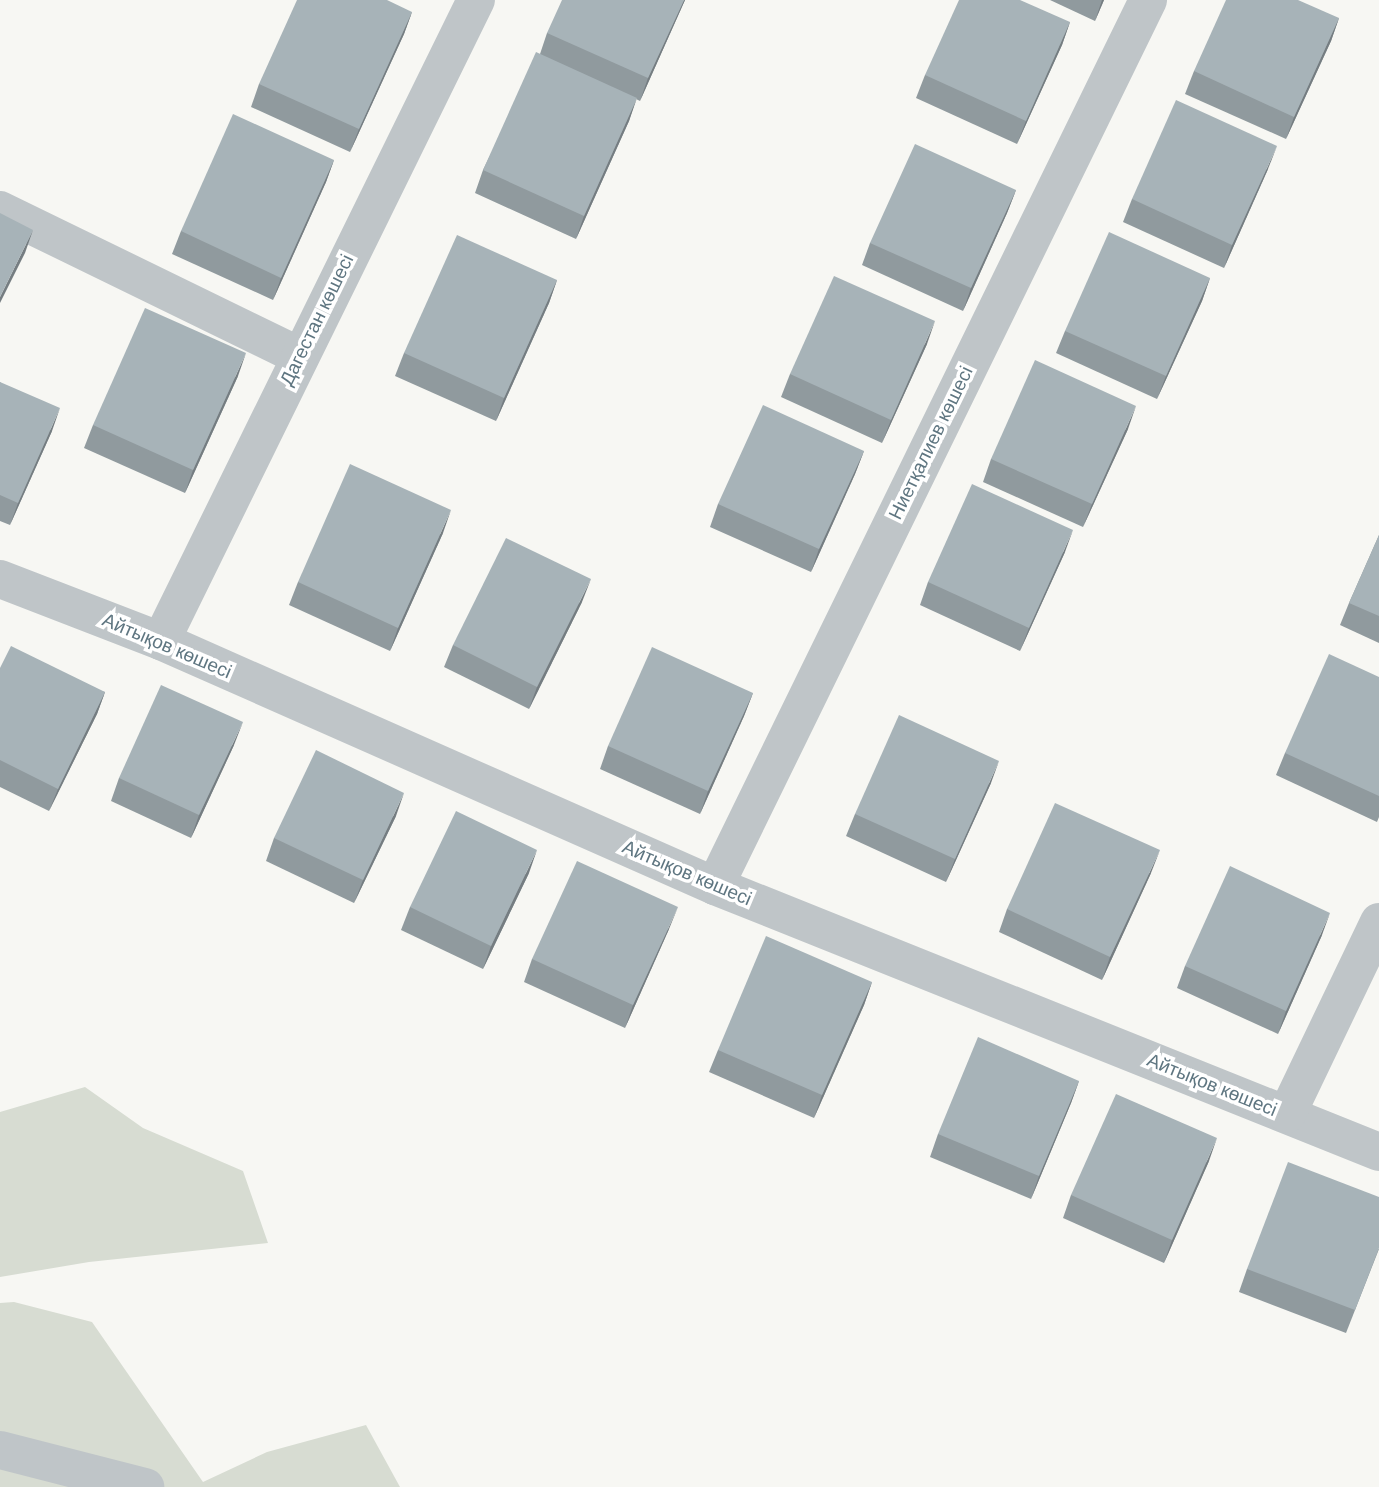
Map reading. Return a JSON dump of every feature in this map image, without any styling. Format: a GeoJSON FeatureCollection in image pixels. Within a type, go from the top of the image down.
{"type":"FeatureCollection","features":[{"type":"Feature","properties":{"kind":"street","name":"Дагестан көшесі"},"geometry":{"type":"LineString","coordinates":[[161,642],[476,0]]}},
{"type":"Feature","properties":{"kind":"street","name":"Ниетқалиев көшесі"},"geometry":{"type":"LineString","coordinates":[[715,886],[1148,0]]}},
{"type":"Feature","properties":{"kind":"street"},"geometry":{"type":"LineString","coordinates":[[0,210],[300,356]]}},
{"type":"Feature","properties":{"kind":"street","name":"Айтықов көшесі"},"geometry":{"type":"LineString","coordinates":[[0,579],[161,642],[715,886],[1379,1152]]}},
{"type":"Feature","properties":{"kind":"street"},"geometry":{"type":"LineString","coordinates":[[1287,1114],[1379,922]]}},
{"type":"Feature","properties":{"kind":"street"},"geometry":{"type":"LineString","coordinates":[[0,1450],[145,1487]]}},
{"type":"Feature","properties":{"kind":"shaded area"},"geometry":{"type":"Polygon","coordinates":[[[85,1087],[143,1128],[243,1171],[268,1243],[89,1262],[0,1277],[0,1112],[85,1087]]]}},
{"type":"Feature","properties":{"kind":"shaded area"},"geometry":{"type":"Polygon","coordinates":[[[14,1302],[92,1322],[203,1482],[267,1452],[366,1425],[400,1487],[0,1487],[0,1303],[14,1302]]]}},
{"type":"Feature","properties":{"kind":"building"},"geometry":{"type":"Polygon","coordinates":[[[297,0],[387,0],[412,12],[359,129],[259,84],[297,0]]]}},
{"type":"Feature","properties":{"kind":"building"},"geometry":{"type":"Polygon","coordinates":[[[562,0],[684,0],[648,78],[547,33],[562,0]]]}},
{"type":"Feature","properties":{"kind":"building"},"geometry":{"type":"Polygon","coordinates":[[[959,0],[1020,0],[1070,22],[1026,121],[925,75],[959,0]]]}},
{"type":"Feature","properties":{"kind":"building"},"geometry":{"type":"Polygon","coordinates":[[[1226,0],[1298,0],[1339,18],[1294,117],[1194,71],[1226,0]]]}},
{"type":"Feature","properties":{"kind":"building"},"geometry":{"type":"Polygon","coordinates":[[[536,52],[637,98],[584,216],[483,170],[536,52]]]}},
{"type":"Feature","properties":{"kind":"building"},"geometry":{"type":"Polygon","coordinates":[[[1176,100],[1277,146],[1232,245],[1132,199],[1176,100]]]}},
{"type":"Feature","properties":{"kind":"building"},"geometry":{"type":"Polygon","coordinates":[[[233,114],[334,160],[281,278],[181,231],[233,114]]]}},
{"type":"Feature","properties":{"kind":"building"},"geometry":{"type":"Polygon","coordinates":[[[915,144],[1016,190],[971,288],[870,243],[915,144]]]}},
{"type":"Feature","properties":{"kind":"building"},"geometry":{"type":"Polygon","coordinates":[[[0,213],[33,230],[0,297],[0,213]]]}},
{"type":"Feature","properties":{"kind":"building"},"geometry":{"type":"Polygon","coordinates":[[[1109,232],[1210,278],[1166,376],[1065,331],[1109,232]]]}},
{"type":"Feature","properties":{"kind":"building"},"geometry":{"type":"Polygon","coordinates":[[[457,235],[557,280],[504,398],[404,353],[457,235]]]}},
{"type":"Feature","properties":{"kind":"building"},"geometry":{"type":"Polygon","coordinates":[[[834,276],[935,321],[891,420],[790,374],[834,276]]]}},
{"type":"Feature","properties":{"kind":"building"},"geometry":{"type":"Polygon","coordinates":[[[145,308],[246,353],[193,470],[93,425],[145,308]]]}},
{"type":"Feature","properties":{"kind":"building"},"geometry":{"type":"Polygon","coordinates":[[[1035,360],[1136,406],[1092,504],[991,459],[1035,360]]]}},
{"type":"Feature","properties":{"kind":"building"},"geometry":{"type":"Polygon","coordinates":[[[0,382],[60,408],[18,503],[0,495],[0,382]]]}},
{"type":"Feature","properties":{"kind":"building"},"geometry":{"type":"Polygon","coordinates":[[[763,405],[864,451],[819,549],[718,504],[763,405]]]}},
{"type":"Feature","properties":{"kind":"building"},"geometry":{"type":"Polygon","coordinates":[[[350,464],[451,510],[398,628],[298,582],[350,464]]]}},
{"type":"Feature","properties":{"kind":"building"},"geometry":{"type":"Polygon","coordinates":[[[972,484],[1073,530],[1029,628],[928,582],[972,484]]]}},
{"type":"Feature","properties":{"kind":"building"},"geometry":{"type":"Polygon","coordinates":[[[1379,535],[1379,616],[1349,603],[1379,535]]]}},
{"type":"Feature","properties":{"kind":"building"},"geometry":{"type":"Polygon","coordinates":[[[506,538],[591,579],[537,687],[453,645],[506,538]]]}},
{"type":"Feature","properties":{"kind":"building"},"geometry":{"type":"Polygon","coordinates":[[[11,646],[105,692],[58,789],[0,760],[0,668],[11,646]]]}},
{"type":"Feature","properties":{"kind":"building"},"geometry":{"type":"Polygon","coordinates":[[[652,647],[753,693],[708,791],[608,746],[652,647]]]}},
{"type":"Feature","properties":{"kind":"building"},"geometry":{"type":"Polygon","coordinates":[[[1329,654],[1379,677],[1379,796],[1285,753],[1329,654]]]}},
{"type":"Feature","properties":{"kind":"building"},"geometry":{"type":"Polygon","coordinates":[[[161,685],[243,722],[199,815],[119,778],[161,685]]]}},
{"type":"Feature","properties":{"kind":"building"},"geometry":{"type":"Polygon","coordinates":[[[899,715],[999,761],[955,859],[855,814],[899,715]]]}},
{"type":"Feature","properties":{"kind":"building"},"geometry":{"type":"Polygon","coordinates":[[[316,750],[404,793],[363,880],[274,838],[316,750]]]}},
{"type":"Feature","properties":{"kind":"building"},"geometry":{"type":"Polygon","coordinates":[[[1055,803],[1160,850],[1110,957],[1007,909],[1055,803]]]}},
{"type":"Feature","properties":{"kind":"building"},"geometry":{"type":"Polygon","coordinates":[[[456,811],[537,850],[491,946],[410,907],[456,811]]]}},
{"type":"Feature","properties":{"kind":"building"},"geometry":{"type":"Polygon","coordinates":[[[577,861],[678,907],[633,1005],[532,959],[577,861]]]}},
{"type":"Feature","properties":{"kind":"building"},"geometry":{"type":"Polygon","coordinates":[[[1230,866],[1330,913],[1286,1011],[1185,966],[1230,866]]]}},
{"type":"Feature","properties":{"kind":"building"},"geometry":{"type":"Polygon","coordinates":[[[766,936],[872,982],[822,1095],[718,1050],[766,936]]]}},
{"type":"Feature","properties":{"kind":"building"},"geometry":{"type":"Polygon","coordinates":[[[978,1037],[1079,1081],[1039,1176],[938,1134],[978,1037]]]}},
{"type":"Feature","properties":{"kind":"building"},"geometry":{"type":"Polygon","coordinates":[[[1116,1094],[1217,1138],[1172,1240],[1071,1195],[1116,1094]]]}},
{"type":"Feature","properties":{"kind":"building"},"geometry":{"type":"Polygon","coordinates":[[[1288,1162],[1379,1197],[1379,1248],[1355,1310],[1247,1269],[1288,1162]]]}}]}
